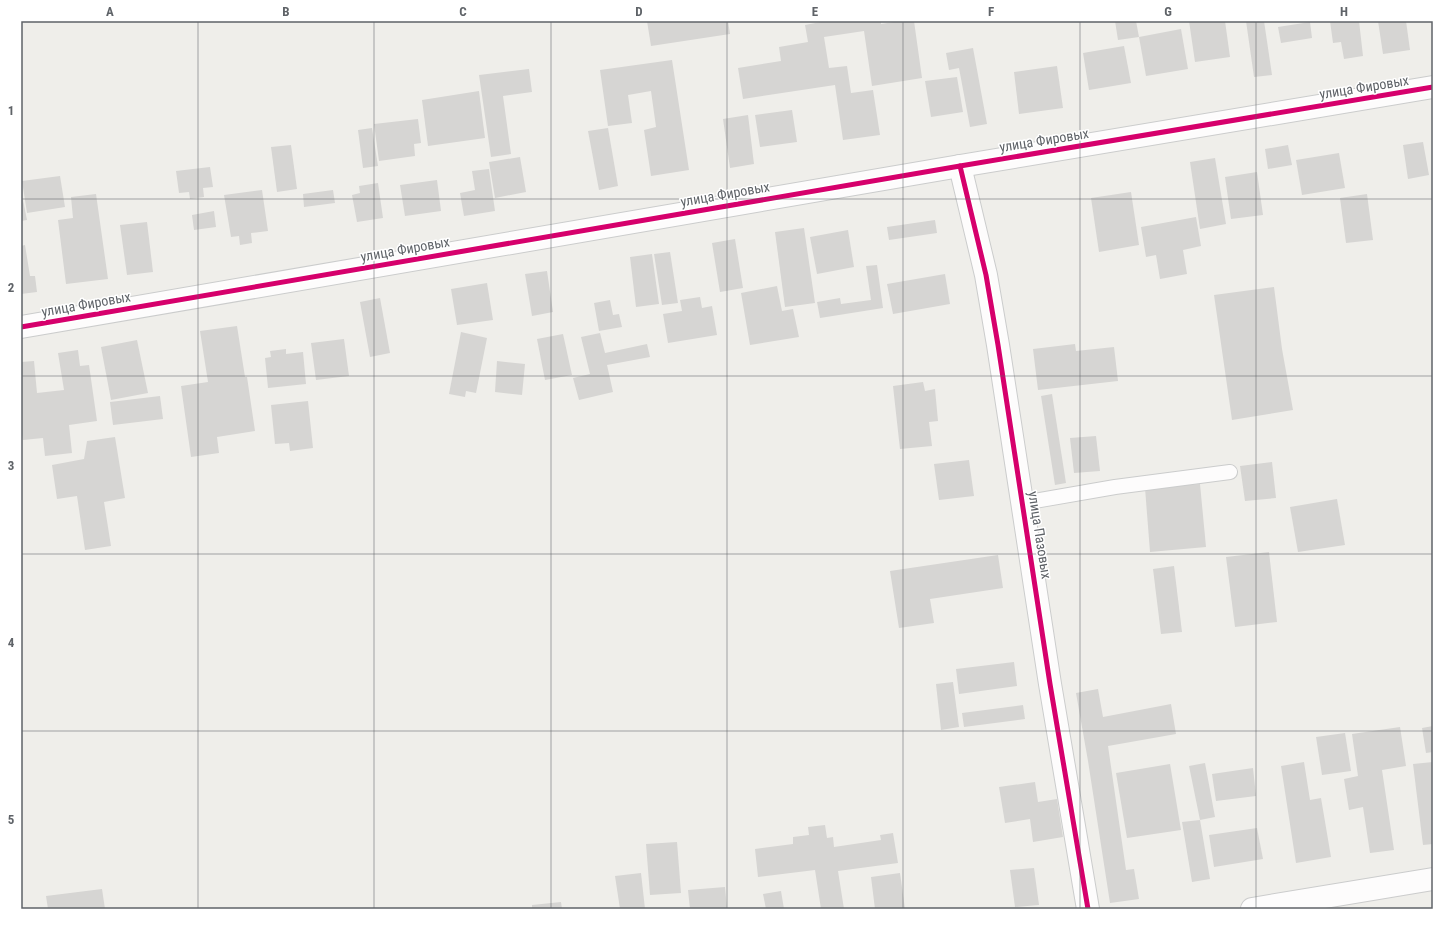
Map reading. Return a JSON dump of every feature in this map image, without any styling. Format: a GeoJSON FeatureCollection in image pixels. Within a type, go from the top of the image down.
{"type":"FeatureCollection","features":[{"type":"Feature","properties":{"kind":"street","name":"улица Фировых"},"geometry":{"type":"LineString","coordinates":[[21,328],[960,166],[1433,87]]}},
{"type":"Feature","properties":{"kind":"street","name":"улица Пазовых"},"geometry":{"type":"LineString","coordinates":[[960,166],[986,275],[1023,503],[1050,684],[1088,909]]}},
{"type":"Feature","properties":{"kind":"street"},"geometry":{"type":"LineString","coordinates":[[1252,909],[1433,879]]}},
{"type":"Feature","properties":{"kind":"lane"},"geometry":{"type":"LineString","coordinates":[[1023,503],[1114,487],[1230,472]]}},
{"type":"Feature","properties":{"kind":"building"},"geometry":{"type":"Polygon","coordinates":[[[647,21],[728,21],[730,34],[651,46],[647,21]]]}},
{"type":"Feature","properties":{"kind":"building"},"geometry":{"type":"Polygon","coordinates":[[[826,21],[881,21],[881,24],[900,21],[914,21],[922,78],[872,86],[864,31],[824,37],[829,68],[847,66],[851,93],[873,90],[880,135],[843,140],[835,85],[743,99],[738,68],[781,61],[779,47],[808,42],[805,25],[826,21]]]}},
{"type":"Feature","properties":{"kind":"building"},"geometry":{"type":"Polygon","coordinates":[[[1115,21],[1136,21],[1139,37],[1118,40],[1115,21]]]}},
{"type":"Feature","properties":{"kind":"building"},"geometry":{"type":"Polygon","coordinates":[[[1189,21],[1225,21],[1230,57],[1195,62],[1189,21]]]}},
{"type":"Feature","properties":{"kind":"building"},"geometry":{"type":"Polygon","coordinates":[[[1246,21],[1264,21],[1272,75],[1254,77],[1246,21]]]}},
{"type":"Feature","properties":{"kind":"building"},"geometry":{"type":"Polygon","coordinates":[[[1330,21],[1359,21],[1363,56],[1344,59],[1341,42],[1333,43],[1330,21]]]}},
{"type":"Feature","properties":{"kind":"building"},"geometry":{"type":"Polygon","coordinates":[[[1378,21],[1406,21],[1410,50],[1383,54],[1378,21]]]}},
{"type":"Feature","properties":{"kind":"building"},"geometry":{"type":"Polygon","coordinates":[[[1310,22],[1312,38],[1281,43],[1278,27],[1310,22]]]}},
{"type":"Feature","properties":{"kind":"building"},"geometry":{"type":"Polygon","coordinates":[[[1181,29],[1188,69],[1146,76],[1139,37],[1181,29]]]}},
{"type":"Feature","properties":{"kind":"building"},"geometry":{"type":"Polygon","coordinates":[[[1124,46],[1131,83],[1089,90],[1083,53],[1124,46]]]}},
{"type":"Feature","properties":{"kind":"building"},"geometry":{"type":"Polygon","coordinates":[[[973,48],[987,124],[970,127],[959,68],[949,70],[946,53],[973,48]]]}},
{"type":"Feature","properties":{"kind":"building"},"geometry":{"type":"Polygon","coordinates":[[[672,60],[689,170],[651,176],[644,130],[656,127],[651,91],[628,95],[632,123],[608,126],[600,70],[672,60]]]}},
{"type":"Feature","properties":{"kind":"building"},"geometry":{"type":"Polygon","coordinates":[[[1057,66],[1063,108],[1019,114],[1014,72],[1057,66]]]}},
{"type":"Feature","properties":{"kind":"building"},"geometry":{"type":"Polygon","coordinates":[[[529,69],[532,92],[503,96],[511,154],[491,157],[479,75],[529,69]]]}},
{"type":"Feature","properties":{"kind":"building"},"geometry":{"type":"Polygon","coordinates":[[[957,77],[963,112],[931,117],[925,81],[957,77]]]}},
{"type":"Feature","properties":{"kind":"building"},"geometry":{"type":"Polygon","coordinates":[[[479,91],[485,138],[428,146],[422,100],[479,91]]]}},
{"type":"Feature","properties":{"kind":"building"},"geometry":{"type":"Polygon","coordinates":[[[792,110],[797,142],[760,147],[755,115],[792,110]]]}},
{"type":"Feature","properties":{"kind":"building"},"geometry":{"type":"Polygon","coordinates":[[[748,115],[754,164],[730,168],[723,119],[748,115]]]}},
{"type":"Feature","properties":{"kind":"building"},"geometry":{"type":"Polygon","coordinates":[[[418,119],[421,143],[414,144],[415,156],[379,161],[374,124],[418,119]]]}},
{"type":"Feature","properties":{"kind":"building"},"geometry":{"type":"Polygon","coordinates":[[[372,128],[378,166],[363,168],[358,130],[372,128]]]}},
{"type":"Feature","properties":{"kind":"building"},"geometry":{"type":"Polygon","coordinates":[[[608,128],[618,186],[599,190],[588,131],[608,128]]]}},
{"type":"Feature","properties":{"kind":"building"},"geometry":{"type":"Polygon","coordinates":[[[1423,142],[1429,175],[1408,179],[1403,145],[1423,142]]]}},
{"type":"Feature","properties":{"kind":"building"},"geometry":{"type":"Polygon","coordinates":[[[291,145],[297,189],[277,192],[271,147],[291,145]]]}},
{"type":"Feature","properties":{"kind":"building"},"geometry":{"type":"Polygon","coordinates":[[[1288,145],[1292,165],[1268,169],[1265,149],[1288,145]]]}},
{"type":"Feature","properties":{"kind":"building"},"geometry":{"type":"Polygon","coordinates":[[[1339,153],[1345,188],[1302,195],[1296,160],[1339,153]]]}},
{"type":"Feature","properties":{"kind":"building"},"geometry":{"type":"Polygon","coordinates":[[[520,157],[526,192],[495,198],[489,162],[520,157]]]}},
{"type":"Feature","properties":{"kind":"building"},"geometry":{"type":"Polygon","coordinates":[[[1215,158],[1226,224],[1200,229],[1190,162],[1215,158]]]}},
{"type":"Feature","properties":{"kind":"building"},"geometry":{"type":"Polygon","coordinates":[[[210,167],[213,187],[203,188],[204,197],[190,199],[189,192],[179,193],[176,171],[210,167]]]}},
{"type":"Feature","properties":{"kind":"building"},"geometry":{"type":"Polygon","coordinates":[[[489,169],[495,211],[464,216],[460,193],[475,190],[472,171],[489,169]]]}},
{"type":"Feature","properties":{"kind":"building"},"geometry":{"type":"Polygon","coordinates":[[[1257,172],[1263,215],[1231,219],[1225,177],[1257,172]]]}},
{"type":"Feature","properties":{"kind":"building"},"geometry":{"type":"Polygon","coordinates":[[[60,176],[65,207],[27,213],[22,181],[60,176]]]}},
{"type":"Feature","properties":{"kind":"building"},"geometry":{"type":"Polygon","coordinates":[[[437,180],[441,211],[405,216],[400,185],[437,180]]]}},
{"type":"Feature","properties":{"kind":"building"},"geometry":{"type":"Polygon","coordinates":[[[378,183],[383,218],[357,222],[352,195],[360,193],[359,186],[378,183]]]}},
{"type":"Feature","properties":{"kind":"building"},"geometry":{"type":"Polygon","coordinates":[[[262,190],[268,231],[251,233],[252,243],[240,245],[239,236],[231,237],[224,195],[262,190]]]}},
{"type":"Feature","properties":{"kind":"building"},"geometry":{"type":"Polygon","coordinates":[[[333,190],[335,203],[304,207],[303,194],[333,190]]]}},
{"type":"Feature","properties":{"kind":"building"},"geometry":{"type":"Polygon","coordinates":[[[1131,192],[1139,245],[1099,252],[1091,198],[1131,192]]]}},
{"type":"Feature","properties":{"kind":"building"},"geometry":{"type":"Polygon","coordinates":[[[96,194],[108,279],[66,284],[58,220],[73,218],[71,197],[96,194]]]}},
{"type":"Feature","properties":{"kind":"building"},"geometry":{"type":"Polygon","coordinates":[[[1367,194],[1373,240],[1346,243],[1340,198],[1367,194]]]}},
{"type":"Feature","properties":{"kind":"building"},"geometry":{"type":"Polygon","coordinates":[[[21,200],[23,200],[27,220],[21,221],[21,200]]]}},
{"type":"Feature","properties":{"kind":"building"},"geometry":{"type":"Polygon","coordinates":[[[214,211],[216,227],[194,230],[192,215],[214,211]]]}},
{"type":"Feature","properties":{"kind":"building"},"geometry":{"type":"Polygon","coordinates":[[[1196,217],[1201,246],[1183,250],[1187,274],[1160,279],[1156,255],[1146,257],[1141,227],[1196,217]]]}},
{"type":"Feature","properties":{"kind":"building"},"geometry":{"type":"Polygon","coordinates":[[[935,220],[937,233],[889,240],[887,227],[935,220]]]}},
{"type":"Feature","properties":{"kind":"building"},"geometry":{"type":"Polygon","coordinates":[[[147,222],[153,272],[127,275],[120,225],[147,222]]]}},
{"type":"Feature","properties":{"kind":"building"},"geometry":{"type":"Polygon","coordinates":[[[804,228],[815,303],[785,307],[775,232],[804,228]]]}},
{"type":"Feature","properties":{"kind":"building"},"geometry":{"type":"Polygon","coordinates":[[[848,230],[854,267],[817,274],[810,237],[848,230]]]}},
{"type":"Feature","properties":{"kind":"building"},"geometry":{"type":"Polygon","coordinates":[[[735,239],[743,288],[720,292],[712,243],[735,239]]]}},
{"type":"Feature","properties":{"kind":"building"},"geometry":{"type":"Polygon","coordinates":[[[25,245],[30,276],[35,276],[37,292],[21,294],[21,246],[25,245]]]}},
{"type":"Feature","properties":{"kind":"building"},"geometry":{"type":"Polygon","coordinates":[[[670,252],[678,303],[662,305],[654,254],[670,252]]]}},
{"type":"Feature","properties":{"kind":"building"},"geometry":{"type":"Polygon","coordinates":[[[652,254],[659,304],[636,307],[630,257],[652,254]]]}},
{"type":"Feature","properties":{"kind":"building"},"geometry":{"type":"Polygon","coordinates":[[[877,265],[883,308],[820,318],[817,302],[840,298],[841,304],[871,300],[866,266],[877,265]]]}},
{"type":"Feature","properties":{"kind":"building"},"geometry":{"type":"Polygon","coordinates":[[[547,271],[553,312],[532,316],[525,274],[547,271]]]}},
{"type":"Feature","properties":{"kind":"building"},"geometry":{"type":"Polygon","coordinates":[[[945,274],[950,304],[893,314],[887,284],[945,274]]]}},
{"type":"Feature","properties":{"kind":"building"},"geometry":{"type":"Polygon","coordinates":[[[487,283],[493,320],[457,325],[451,289],[487,283]]]}},
{"type":"Feature","properties":{"kind":"building"},"geometry":{"type":"Polygon","coordinates":[[[777,286],[782,311],[793,309],[799,337],[750,345],[741,293],[777,286]]]}},
{"type":"Feature","properties":{"kind":"building"},"geometry":{"type":"Polygon","coordinates":[[[1274,287],[1282,349],[1293,410],[1232,420],[1214,295],[1274,287]]]}},
{"type":"Feature","properties":{"kind":"building"},"geometry":{"type":"Polygon","coordinates":[[[700,297],[702,308],[712,306],[717,335],[668,343],[663,314],[682,311],[680,300],[700,297]]]}},
{"type":"Feature","properties":{"kind":"building"},"geometry":{"type":"Polygon","coordinates":[[[380,298],[390,353],[370,357],[360,302],[380,298]]]}},
{"type":"Feature","properties":{"kind":"building"},"geometry":{"type":"Polygon","coordinates":[[[610,300],[613,315],[619,314],[622,327],[599,331],[594,303],[610,300]]]}},
{"type":"Feature","properties":{"kind":"building"},"geometry":{"type":"Polygon","coordinates":[[[237,326],[245,377],[247,377],[255,431],[217,437],[219,453],[191,457],[181,386],[208,382],[200,331],[237,326]]]}},
{"type":"Feature","properties":{"kind":"building"},"geometry":{"type":"Polygon","coordinates":[[[461,332],[487,338],[476,393],[466,391],[465,397],[449,394],[461,332]]]}},
{"type":"Feature","properties":{"kind":"building"},"geometry":{"type":"Polygon","coordinates":[[[600,333],[605,353],[647,344],[650,357],[607,365],[613,392],[579,400],[573,378],[590,374],[581,337],[600,333]]]}},
{"type":"Feature","properties":{"kind":"building"},"geometry":{"type":"Polygon","coordinates":[[[563,334],[572,375],[545,380],[537,339],[563,334]]]}},
{"type":"Feature","properties":{"kind":"building"},"geometry":{"type":"Polygon","coordinates":[[[344,339],[349,376],[316,380],[311,343],[344,339]]]}},
{"type":"Feature","properties":{"kind":"building"},"geometry":{"type":"Polygon","coordinates":[[[137,340],[148,393],[111,400],[101,347],[137,340]]]}},
{"type":"Feature","properties":{"kind":"building"},"geometry":{"type":"Polygon","coordinates":[[[1075,344],[1076,351],[1114,347],[1118,381],[1038,390],[1033,349],[1075,344]]]}},
{"type":"Feature","properties":{"kind":"building"},"geometry":{"type":"Polygon","coordinates":[[[286,349],[286,354],[303,352],[306,384],[268,388],[265,358],[271,357],[270,351],[286,349]]]}},
{"type":"Feature","properties":{"kind":"building"},"geometry":{"type":"Polygon","coordinates":[[[78,350],[80,366],[89,365],[97,421],[69,425],[72,453],[45,456],[43,438],[23,440],[21,430],[21,362],[34,361],[37,393],[64,390],[58,353],[78,350]]]}},
{"type":"Feature","properties":{"kind":"building"},"geometry":{"type":"Polygon","coordinates":[[[497,361],[525,364],[522,395],[495,392],[497,361]]]}},
{"type":"Feature","properties":{"kind":"building"},"geometry":{"type":"Polygon","coordinates":[[[923,382],[925,391],[935,389],[938,421],[929,422],[932,446],[900,449],[893,386],[923,382]]]}},
{"type":"Feature","properties":{"kind":"building"},"geometry":{"type":"Polygon","coordinates":[[[1052,394],[1066,483],[1055,485],[1041,396],[1052,394]]]}},
{"type":"Feature","properties":{"kind":"building"},"geometry":{"type":"Polygon","coordinates":[[[160,396],[163,419],[113,425],[110,402],[160,396]]]}},
{"type":"Feature","properties":{"kind":"building"},"geometry":{"type":"Polygon","coordinates":[[[308,401],[313,448],[290,451],[289,443],[275,444],[271,405],[308,401]]]}},
{"type":"Feature","properties":{"kind":"building"},"geometry":{"type":"Polygon","coordinates":[[[1096,436],[1100,471],[1074,473],[1070,438],[1096,436]]]}},
{"type":"Feature","properties":{"kind":"building"},"geometry":{"type":"Polygon","coordinates":[[[115,437],[125,498],[104,502],[111,546],[85,550],[77,496],[57,499],[52,465],[84,459],[87,441],[115,437]]]}},
{"type":"Feature","properties":{"kind":"building"},"geometry":{"type":"Polygon","coordinates":[[[969,460],[974,496],[939,500],[934,464],[969,460]]]}},
{"type":"Feature","properties":{"kind":"building"},"geometry":{"type":"Polygon","coordinates":[[[1272,462],[1276,498],[1245,501],[1240,466],[1272,462]]]}},
{"type":"Feature","properties":{"kind":"building"},"geometry":{"type":"Polygon","coordinates":[[[1200,484],[1206,547],[1150,552],[1145,488],[1200,484]]]}},
{"type":"Feature","properties":{"kind":"building"},"geometry":{"type":"Polygon","coordinates":[[[1337,499],[1345,545],[1298,552],[1290,507],[1337,499]]]}},
{"type":"Feature","properties":{"kind":"building"},"geometry":{"type":"Polygon","coordinates":[[[1269,552],[1277,622],[1235,627],[1226,557],[1269,552]]]}},
{"type":"Feature","properties":{"kind":"building"},"geometry":{"type":"Polygon","coordinates":[[[998,555],[1003,588],[930,599],[934,623],[899,628],[890,571],[998,555]]]}},
{"type":"Feature","properties":{"kind":"building"},"geometry":{"type":"Polygon","coordinates":[[[1174,566],[1182,632],[1161,634],[1153,569],[1174,566]]]}},
{"type":"Feature","properties":{"kind":"building"},"geometry":{"type":"Polygon","coordinates":[[[1014,662],[1017,686],[959,694],[956,669],[1014,662]]]}},
{"type":"Feature","properties":{"kind":"building"},"geometry":{"type":"Polygon","coordinates":[[[953,682],[959,727],[941,730],[936,684],[953,682]]]}},
{"type":"Feature","properties":{"kind":"building"},"geometry":{"type":"Polygon","coordinates":[[[1098,689],[1103,717],[1171,704],[1176,734],[1108,746],[1126,870],[1134,869],[1139,899],[1110,903],[1076,693],[1098,689]]]}},
{"type":"Feature","properties":{"kind":"building"},"geometry":{"type":"Polygon","coordinates":[[[1023,705],[1025,719],[964,727],[962,713],[1023,705]]]}},
{"type":"Feature","properties":{"kind":"building"},"geometry":{"type":"Polygon","coordinates":[[[1433,726],[1433,752],[1426,753],[1422,728],[1433,726]]]}},
{"type":"Feature","properties":{"kind":"building"},"geometry":{"type":"Polygon","coordinates":[[[1400,727],[1406,766],[1382,770],[1394,850],[1370,853],[1363,807],[1349,810],[1344,779],[1358,776],[1352,734],[1400,727]]]}},
{"type":"Feature","properties":{"kind":"building"},"geometry":{"type":"Polygon","coordinates":[[[1345,733],[1351,771],[1322,775],[1316,737],[1345,733]]]}},
{"type":"Feature","properties":{"kind":"building"},"geometry":{"type":"Polygon","coordinates":[[[1304,762],[1310,800],[1321,798],[1331,857],[1296,863],[1281,766],[1304,762]]]}},
{"type":"Feature","properties":{"kind":"building"},"geometry":{"type":"Polygon","coordinates":[[[1433,762],[1433,844],[1423,845],[1413,764],[1433,762]]]}},
{"type":"Feature","properties":{"kind":"building"},"geometry":{"type":"Polygon","coordinates":[[[1205,763],[1215,817],[1200,820],[1189,766],[1205,763]]]}},
{"type":"Feature","properties":{"kind":"building"},"geometry":{"type":"Polygon","coordinates":[[[1170,764],[1181,830],[1127,838],[1116,773],[1170,764]]]}},
{"type":"Feature","properties":{"kind":"building"},"geometry":{"type":"Polygon","coordinates":[[[1253,768],[1256,796],[1216,801],[1212,774],[1253,768]]]}},
{"type":"Feature","properties":{"kind":"building"},"geometry":{"type":"Polygon","coordinates":[[[1035,782],[1038,802],[1057,799],[1063,837],[1033,842],[1030,819],[1005,823],[999,787],[1035,782]]]}},
{"type":"Feature","properties":{"kind":"building"},"geometry":{"type":"Polygon","coordinates":[[[1200,820],[1210,879],[1192,882],[1182,822],[1200,820]]]}},
{"type":"Feature","properties":{"kind":"building"},"geometry":{"type":"Polygon","coordinates":[[[825,825],[827,838],[833,837],[834,847],[881,840],[880,835],[893,833],[898,863],[838,871],[844,909],[821,909],[815,870],[758,877],[755,849],[793,844],[793,837],[809,835],[808,827],[825,825]]]}},
{"type":"Feature","properties":{"kind":"building"},"geometry":{"type":"Polygon","coordinates":[[[1257,828],[1263,859],[1214,867],[1209,835],[1257,828]]]}},
{"type":"Feature","properties":{"kind":"building"},"geometry":{"type":"Polygon","coordinates":[[[677,842],[681,893],[650,895],[646,844],[677,842]]]}},
{"type":"Feature","properties":{"kind":"building"},"geometry":{"type":"Polygon","coordinates":[[[1034,868],[1039,905],[1015,907],[1010,870],[1034,868]]]}},
{"type":"Feature","properties":{"kind":"building"},"geometry":{"type":"Polygon","coordinates":[[[641,873],[645,909],[620,909],[615,876],[641,873]]]}},
{"type":"Feature","properties":{"kind":"building"},"geometry":{"type":"Polygon","coordinates":[[[900,873],[905,909],[875,909],[871,877],[900,873]]]}},
{"type":"Feature","properties":{"kind":"building"},"geometry":{"type":"Polygon","coordinates":[[[725,887],[727,909],[690,909],[688,890],[725,887]]]}},
{"type":"Feature","properties":{"kind":"building"},"geometry":{"type":"Polygon","coordinates":[[[102,889],[105,909],[48,909],[46,896],[102,889]]]}},
{"type":"Feature","properties":{"kind":"building"},"geometry":{"type":"Polygon","coordinates":[[[781,891],[784,909],[766,909],[763,894],[781,891]]]}},
{"type":"Feature","properties":{"kind":"building"},"geometry":{"type":"Polygon","coordinates":[[[561,902],[562,909],[532,909],[532,905],[561,902]]]}},
{"type":"Feature","properties":{"kind":"cycle path"},"geometry":{"type":"LineString","coordinates":[[21,327],[960,166],[1433,87]]}},
{"type":"Feature","properties":{"kind":"cycle path"},"geometry":{"type":"LineString","coordinates":[[960,166],[986,275],[1050,684],[1088,909]]}}]}
